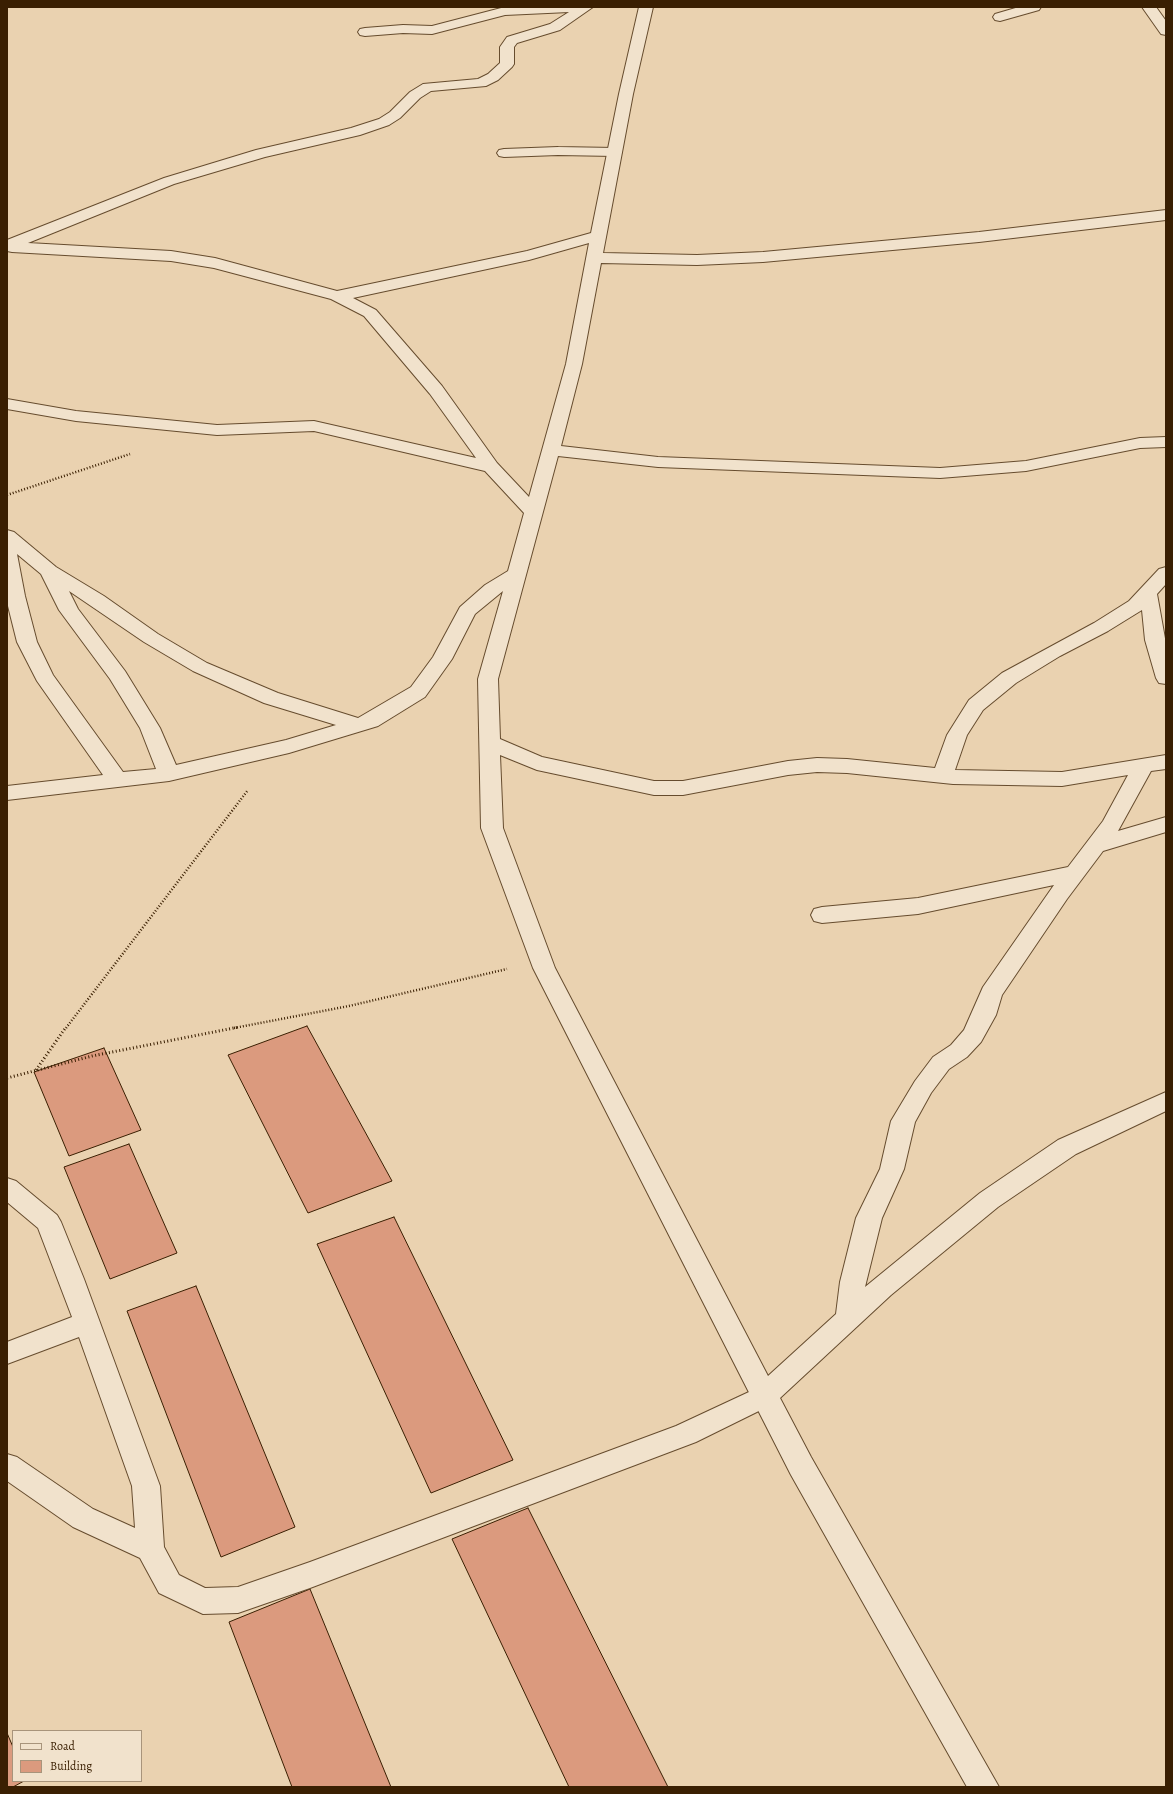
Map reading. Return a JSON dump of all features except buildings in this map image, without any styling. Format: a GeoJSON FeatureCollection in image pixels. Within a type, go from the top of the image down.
{"type":"FeatureCollection","features":[{"type":"Feature","properties":{"kind":"street"},"geometry":{"type":"LineString","coordinates":[[365,32],[403,29],[432,30],[505,11],[581,7]]}},
{"type":"Feature","properties":{"kind":"street"},"geometry":{"type":"LineString","coordinates":[[7,246],[169,181],[261,153],[355,132],[384,122],[395,115],[414,95],[428,87],[481,83],[493,78],[507,64],[507,47],[512,40],[555,27],[586,7]]}},
{"type":"Feature","properties":{"kind":"street"},"geometry":{"type":"LineString","coordinates":[[646,7],[615,152],[574,364],[488,679],[492,828],[542,962],[764,1396],[801,1466],[984,1787]]}},
{"type":"Feature","properties":{"kind":"street"},"geometry":{"type":"LineString","coordinates":[[1000,17],[1034,7]]}},
{"type":"Feature","properties":{"kind":"street"},"geometry":{"type":"LineString","coordinates":[[1149,7],[1164,26]]}},
{"type":"Feature","properties":{"kind":"street"},"geometry":{"type":"LineString","coordinates":[[504,153],[558,151],[615,152]]}},
{"type":"Feature","properties":{"kind":"street"},"geometry":{"type":"LineString","coordinates":[[595,258],[697,260],[763,257],[979,237],[1166,214]]}},
{"type":"Feature","properties":{"kind":"street"},"geometry":{"type":"LineString","coordinates":[[337,296],[529,255],[599,236]]}},
{"type":"Feature","properties":{"kind":"street"},"geometry":{"type":"LineString","coordinates":[[7,246],[171,256],[208,262],[337,296],[370,313],[436,390],[491,467],[534,513]]}},
{"type":"Feature","properties":{"kind":"street"},"geometry":{"type":"LineString","coordinates":[[7,404],[76,416],[217,430],[314,426],[491,467]]}},
{"type":"Feature","properties":{"kind":"street"},"geometry":{"type":"LineString","coordinates":[[551,450],[658,462],[940,473],[1026,466],[1140,443],[1166,442]]}},
{"type":"Feature","properties":{"kind":"street"},"geometry":{"type":"LineString","coordinates":[[7,536],[50,571],[97,600],[151,638],[200,667],[271,698],[359,724]]}},
{"type":"Feature","properties":{"kind":"street"},"geometry":{"type":"LineString","coordinates":[[7,550],[15,596],[27,642],[44,676],[118,780]]}},
{"type":"Feature","properties":{"kind":"street"},"geometry":{"type":"LineString","coordinates":[[50,571],[69,610],[118,676],[150,728],[169,774]]}},
{"type":"Feature","properties":{"kind":"street"},"geometry":{"type":"LineString","coordinates":[[7,793],[169,774],[280,749],[371,721],[418,692],[442,659],[466,611],[492,589],[518,573]]}},
{"type":"Feature","properties":{"kind":"street"},"geometry":{"type":"LineString","coordinates":[[943,776],[956,735],[976,705],[1009,678],[1101,627],[1136,605],[1166,573]]}},
{"type":"Feature","properties":{"kind":"street"},"geometry":{"type":"LineString","coordinates":[[1147,593],[1159,621],[1155,640],[1166,678]]}},
{"type":"Feature","properties":{"kind":"street"},"geometry":{"type":"LineString","coordinates":[[490,743],[537,763],[654,788],[683,788],[788,768],[817,765],[847,766],[943,776],[1013,779],[1062,779],[1155,763]]}},
{"type":"Feature","properties":{"kind":"street"},"geometry":{"type":"LineString","coordinates":[[848,1319],[853,1282],[869,1218],[892,1169],[903,1122],[923,1087],[941,1064],[959,1051],[973,1036],[984,1015],[991,993],[1021,948],[1155,763]]}},
{"type":"Feature","properties":{"kind":"street"},"geometry":{"type":"LineString","coordinates":[[1095,846],[1166,824]]}},
{"type":"Feature","properties":{"kind":"street"},"geometry":{"type":"LineString","coordinates":[[822,915],[918,906],[1074,873]]}},
{"type":"Feature","properties":{"kind":"street"},"geometry":{"type":"LineString","coordinates":[[7,1188],[48,1222],[87,1323],[146,1486],[150,1549],[169,1584],[202,1601],[238,1600],[686,1434],[764,1396],[882,1287],[990,1200],[1067,1147],[1166,1101]]}},
{"type":"Feature","properties":{"kind":"street"},"geometry":{"type":"LineString","coordinates":[[7,1353],[87,1323]]}},
{"type":"Feature","properties":{"kind":"street"},"geometry":{"type":"LineString","coordinates":[[7,1466],[83,1518],[150,1549]]}},
{"type":"Feature","properties":{"kind":"path"},"geometry":{"type":"LineString","coordinates":[[7,495],[137,451]]}},
{"type":"Feature","properties":{"kind":"path"},"geometry":{"type":"LineString","coordinates":[[36,1071],[79,1010],[280,749]]}},
{"type":"Feature","properties":{"kind":"path"},"geometry":{"type":"LineString","coordinates":[[7,1078],[92,1056],[349,1006],[542,962]]}}]}
